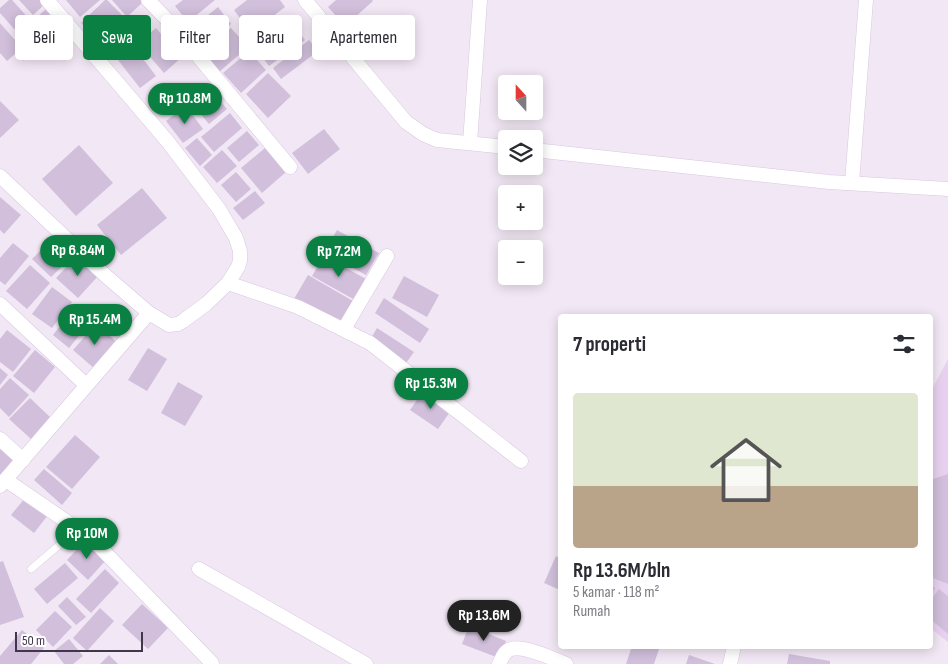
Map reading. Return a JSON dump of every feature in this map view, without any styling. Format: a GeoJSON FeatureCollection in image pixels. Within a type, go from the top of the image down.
{"type":"FeatureCollection","features":[{"type":"Feature","properties":{"kind":"street"},"geometry":{"type":"LineString","coordinates":[[0,176],[106,276],[150,313],[169,324],[178,324],[206,304],[228,283],[238,267],[241,258],[236,238],[224,216],[168,142],[47,0]]}},
{"type":"Feature","properties":{"kind":"street"},"geometry":{"type":"LineString","coordinates":[[148,0],[173,26],[290,167]]}},
{"type":"Feature","properties":{"kind":"street"},"geometry":{"type":"LineString","coordinates":[[305,0],[406,122],[431,138],[498,146]]}},
{"type":"Feature","properties":{"kind":"street"},"geometry":{"type":"LineString","coordinates":[[470,143],[480,0]]}},
{"type":"Feature","properties":{"kind":"street"},"geometry":{"type":"LineString","coordinates":[[852,183],[866,0]]}},
{"type":"Feature","properties":{"kind":"street"},"geometry":{"type":"LineString","coordinates":[[543,151],[829,182],[948,189]]}},
{"type":"Feature","properties":{"kind":"street"},"geometry":{"type":"LineString","coordinates":[[344,329],[387,256]]}},
{"type":"Feature","properties":{"kind":"street"},"geometry":{"type":"LineString","coordinates":[[228,283],[298,307],[370,343],[521,460]]}},
{"type":"Feature","properties":{"kind":"street"},"geometry":{"type":"LineString","coordinates":[[0,304],[86,385]]}},
{"type":"Feature","properties":{"kind":"street"},"geometry":{"type":"LineString","coordinates":[[150,313],[3,483],[78,529],[97,545],[212,663]]}},
{"type":"Feature","properties":{"kind":"street"},"geometry":{"type":"LineString","coordinates":[[0,439],[23,460]]}},
{"type":"Feature","properties":{"kind":"street"},"geometry":{"type":"LineString","coordinates":[[198,569],[366,664]]}},
{"type":"Feature","properties":{"kind":"street"},"geometry":{"type":"LineString","coordinates":[[499,664],[505,652],[513,648],[526,650],[566,664]]}},
{"type":"Feature","properties":{"kind":"street"},"geometry":{"type":"LineString","coordinates":[[730,664],[733,649]]}},
{"type":"Feature","properties":{"kind":"lane"},"geometry":{"type":"LineString","coordinates":[[31,569],[78,529]]}},
{"type":"Feature","properties":{"kind":"shaded area"},"geometry":{"type":"Polygon","coordinates":[[[948,359],[948,642],[933,630],[933,387],[948,359]]]}},
{"type":"Feature","properties":{"kind":"building"},"geometry":{"type":"Polygon","coordinates":[[[9,0],[12,0],[26,15],[15,15],[15,30],[0,13],[0,8],[9,0]]]}},
{"type":"Feature","properties":{"kind":"building"},"geometry":{"type":"Polygon","coordinates":[[[19,0],[43,0],[46,3],[33,15],[19,0]]]}},
{"type":"Feature","properties":{"kind":"building"},"geometry":{"type":"Polygon","coordinates":[[[66,0],[100,0],[80,17],[66,0]]]}},
{"type":"Feature","properties":{"kind":"building"},"geometry":{"type":"Polygon","coordinates":[[[107,0],[122,15],[89,15],[107,0]]]}},
{"type":"Feature","properties":{"kind":"building"},"geometry":{"type":"Polygon","coordinates":[[[112,0],[141,0],[143,2],[129,15],[125,15],[112,0]]]}},
{"type":"Feature","properties":{"kind":"building"},"geometry":{"type":"Polygon","coordinates":[[[183,0],[215,0],[197,15],[182,15],[175,6],[183,0]]]}},
{"type":"Feature","properties":{"kind":"building"},"geometry":{"type":"Polygon","coordinates":[[[247,0],[280,0],[285,7],[275,15],[239,15],[239,17],[234,10],[247,0]]]}},
{"type":"Feature","properties":{"kind":"building"},"geometry":{"type":"Polygon","coordinates":[[[336,0],[373,1],[357,15],[335,15],[328,7],[336,0]]]}},
{"type":"Feature","properties":{"kind":"building"},"geometry":{"type":"Polygon","coordinates":[[[218,7],[224,15],[208,15],[218,7]]]}},
{"type":"Feature","properties":{"kind":"building"},"geometry":{"type":"Polygon","coordinates":[[[47,8],[54,15],[39,15],[47,8]]]}},
{"type":"Feature","properties":{"kind":"building"},"geometry":{"type":"Polygon","coordinates":[[[0,23],[15,40],[15,54],[7,61],[0,53],[0,23]]]}},
{"type":"Feature","properties":{"kind":"building"},"geometry":{"type":"Polygon","coordinates":[[[156,28],[161,34],[161,60],[179,60],[164,73],[151,58],[151,32],[156,28]]]}},
{"type":"Feature","properties":{"kind":"building"},"geometry":{"type":"Polygon","coordinates":[[[231,28],[239,37],[239,55],[219,72],[209,60],[229,60],[229,30],[231,28]]]}},
{"type":"Feature","properties":{"kind":"building"},"geometry":{"type":"Polygon","coordinates":[[[309,40],[312,44],[312,56],[281,79],[273,68],[283,60],[302,60],[302,45],[309,40]]]}},
{"type":"Feature","properties":{"kind":"building"},"geometry":{"type":"Polygon","coordinates":[[[239,59],[257,60],[266,70],[241,93],[223,73],[239,59]]]}},
{"type":"Feature","properties":{"kind":"building"},"geometry":{"type":"Polygon","coordinates":[[[118,60],[144,60],[156,76],[140,88],[118,60]]]}},
{"type":"Feature","properties":{"kind":"building"},"geometry":{"type":"Polygon","coordinates":[[[264,60],[277,60],[269,66],[264,60]]]}},
{"type":"Feature","properties":{"kind":"building"},"geometry":{"type":"Polygon","coordinates":[[[268,73],[291,96],[268,118],[246,94],[268,73]]]}},
{"type":"Feature","properties":{"kind":"building"},"geometry":{"type":"Polygon","coordinates":[[[206,85],[227,109],[209,124],[188,99],[206,85]]]}},
{"type":"Feature","properties":{"kind":"building"},"geometry":{"type":"Polygon","coordinates":[[[0,101],[19,120],[0,138],[0,101]]]}},
{"type":"Feature","properties":{"kind":"building"},"geometry":{"type":"Polygon","coordinates":[[[186,106],[203,129],[183,143],[166,121],[186,106]]]}},
{"type":"Feature","properties":{"kind":"building"},"geometry":{"type":"Polygon","coordinates":[[[230,113],[242,128],[214,152],[201,137],[230,113]]]}},
{"type":"Feature","properties":{"kind":"building"},"geometry":{"type":"Polygon","coordinates":[[[324,129],[340,149],[308,174],[292,153],[324,129]]]}},
{"type":"Feature","properties":{"kind":"building"},"geometry":{"type":"Polygon","coordinates":[[[247,131],[259,145],[239,162],[227,148],[247,131]]]}},
{"type":"Feature","properties":{"kind":"building"},"geometry":{"type":"Polygon","coordinates":[[[197,138],[212,155],[200,166],[185,148],[197,138]]]}},
{"type":"Feature","properties":{"kind":"building"},"geometry":{"type":"Polygon","coordinates":[[[79,145],[113,183],[76,216],[42,179],[79,145]]]}},
{"type":"Feature","properties":{"kind":"building"},"geometry":{"type":"Polygon","coordinates":[[[265,148],[286,172],[262,193],[241,168],[265,148]]]}},
{"type":"Feature","properties":{"kind":"building"},"geometry":{"type":"Polygon","coordinates":[[[222,150],[237,166],[217,183],[203,167],[222,150]]]}},
{"type":"Feature","properties":{"kind":"building"},"geometry":{"type":"Polygon","coordinates":[[[236,172],[251,189],[236,202],[221,185],[236,172]]]}},
{"type":"Feature","properties":{"kind":"building"},"geometry":{"type":"Polygon","coordinates":[[[142,188],[167,218],[121,255],[97,225],[142,188]]]}},
{"type":"Feature","properties":{"kind":"building"},"geometry":{"type":"Polygon","coordinates":[[[255,191],[265,203],[243,220],[233,208],[255,191]]]}},
{"type":"Feature","properties":{"kind":"building"},"geometry":{"type":"Polygon","coordinates":[[[0,197],[21,215],[4,234],[0,230],[0,197]]]}},
{"type":"Feature","properties":{"kind":"building"},"geometry":{"type":"Polygon","coordinates":[[[337,230],[379,253],[366,275],[324,252],[337,230]]]}},
{"type":"Feature","properties":{"kind":"building"},"geometry":{"type":"Polygon","coordinates":[[[55,236],[74,255],[51,277],[32,259],[55,236]]]}},
{"type":"Feature","properties":{"kind":"building"},"geometry":{"type":"Polygon","coordinates":[[[13,243],[29,256],[5,285],[0,281],[0,258],[13,243]]]}},
{"type":"Feature","properties":{"kind":"building"},"geometry":{"type":"Polygon","coordinates":[[[78,255],[99,275],[78,298],[56,278],[78,255]]]}},
{"type":"Feature","properties":{"kind":"building"},"geometry":{"type":"Polygon","coordinates":[[[324,256],[366,279],[355,300],[312,276],[324,256]]]}},
{"type":"Feature","properties":{"kind":"building"},"geometry":{"type":"Polygon","coordinates":[[[30,265],[50,283],[27,309],[6,291],[30,265]]]}},
{"type":"Feature","properties":{"kind":"building"},"geometry":{"type":"Polygon","coordinates":[[[308,275],[353,301],[338,325],[294,299],[308,275]]]}},
{"type":"Feature","properties":{"kind":"building"},"geometry":{"type":"Polygon","coordinates":[[[404,276],[439,295],[427,317],[392,298],[404,276]]]}},
{"type":"Feature","properties":{"kind":"building"},"geometry":{"type":"Polygon","coordinates":[[[52,287],[72,302],[52,328],[32,314],[52,287]]]}},
{"type":"Feature","properties":{"kind":"building"},"geometry":{"type":"Polygon","coordinates":[[[384,298],[429,329],[420,343],[375,313],[384,298]]]}},
{"type":"Feature","properties":{"kind":"building"},"geometry":{"type":"Polygon","coordinates":[[[76,306],[92,320],[69,348],[53,335],[76,306]]]}},
{"type":"Feature","properties":{"kind":"building"},"geometry":{"type":"Polygon","coordinates":[[[96,324],[118,343],[95,369],[73,350],[96,324]]]}},
{"type":"Feature","properties":{"kind":"building"},"geometry":{"type":"Polygon","coordinates":[[[377,328],[414,352],[406,363],[370,340],[377,328]]]}},
{"type":"Feature","properties":{"kind":"building"},"geometry":{"type":"Polygon","coordinates":[[[7,330],[31,349],[13,372],[0,362],[0,339],[7,330]]]}},
{"type":"Feature","properties":{"kind":"building"},"geometry":{"type":"Polygon","coordinates":[[[148,348],[167,359],[147,391],[128,380],[148,348]]]}},
{"type":"Feature","properties":{"kind":"building"},"geometry":{"type":"Polygon","coordinates":[[[35,350],[55,367],[34,393],[13,376],[35,350]]]}},
{"type":"Feature","properties":{"kind":"building"},"geometry":{"type":"Polygon","coordinates":[[[0,368],[8,375],[0,385],[0,368]]]}},
{"type":"Feature","properties":{"kind":"building"},"geometry":{"type":"Polygon","coordinates":[[[10,378],[29,395],[9,417],[0,408],[0,389],[10,378]]]}},
{"type":"Feature","properties":{"kind":"building"},"geometry":{"type":"Polygon","coordinates":[[[178,382],[203,396],[185,426],[161,413],[178,382]]]}},
{"type":"Feature","properties":{"kind":"building"},"geometry":{"type":"Polygon","coordinates":[[[424,390],[452,409],[438,429],[410,410],[424,390]]]}},
{"type":"Feature","properties":{"kind":"building"},"geometry":{"type":"Polygon","coordinates":[[[30,398],[51,418],[31,439],[9,419],[30,398]]]}},
{"type":"Feature","properties":{"kind":"building"},"geometry":{"type":"Polygon","coordinates":[[[75,435],[100,457],[72,489],[46,467],[75,435]]]}},
{"type":"Feature","properties":{"kind":"building"},"geometry":{"type":"Polygon","coordinates":[[[0,445],[17,462],[0,479],[0,445]]]}},
{"type":"Feature","properties":{"kind":"building"},"geometry":{"type":"Polygon","coordinates":[[[44,469],[72,493],[62,505],[34,480],[44,469]]]}},
{"type":"Feature","properties":{"kind":"building"},"geometry":{"type":"Polygon","coordinates":[[[948,474],[948,584],[933,578],[933,479],[948,474]]]}},
{"type":"Feature","properties":{"kind":"building"},"geometry":{"type":"Polygon","coordinates":[[[25,498],[48,515],[34,533],[11,515],[25,498]]]}},
{"type":"Feature","properties":{"kind":"building"},"geometry":{"type":"Polygon","coordinates":[[[86,540],[106,560],[88,580],[67,560],[86,540]]]}},
{"type":"Feature","properties":{"kind":"building"},"geometry":{"type":"Polygon","coordinates":[[[556,556],[558,557],[558,589],[544,583],[556,556]]]}},
{"type":"Feature","properties":{"kind":"building"},"geometry":{"type":"Polygon","coordinates":[[[3,561],[24,617],[0,625],[0,562],[3,561]]]}},
{"type":"Feature","properties":{"kind":"building"},"geometry":{"type":"Polygon","coordinates":[[[65,563],[78,578],[47,604],[34,589],[65,563]]]}},
{"type":"Feature","properties":{"kind":"building"},"geometry":{"type":"Polygon","coordinates":[[[105,569],[119,583],[91,613],[76,599],[105,569]]]}},
{"type":"Feature","properties":{"kind":"building"},"geometry":{"type":"Polygon","coordinates":[[[939,589],[948,596],[948,634],[933,622],[933,597],[939,589]]]}},
{"type":"Feature","properties":{"kind":"building"},"geometry":{"type":"Polygon","coordinates":[[[67,597],[86,617],[76,625],[58,606],[67,597]]]}},
{"type":"Feature","properties":{"kind":"building"},"geometry":{"type":"Polygon","coordinates":[[[142,604],[168,628],[148,649],[122,625],[142,604]]]}},
{"type":"Feature","properties":{"kind":"building"},"geometry":{"type":"Polygon","coordinates":[[[100,608],[114,621],[87,651],[73,638],[100,608]]]}},
{"type":"Feature","properties":{"kind":"building"},"geometry":{"type":"Polygon","coordinates":[[[55,611],[72,627],[53,647],[36,630],[55,611]]]}},
{"type":"Feature","properties":{"kind":"building"},"geometry":{"type":"Polygon","coordinates":[[[469,626],[506,641],[499,658],[462,644],[469,626]]]}},
{"type":"Feature","properties":{"kind":"building"},"geometry":{"type":"Polygon","coordinates":[[[22,630],[44,648],[31,664],[0,664],[0,656],[22,630]]]}},
{"type":"Feature","properties":{"kind":"building"},"geometry":{"type":"Polygon","coordinates":[[[69,639],[83,656],[73,664],[64,664],[54,651],[69,639]]]}},
{"type":"Feature","properties":{"kind":"building"},"geometry":{"type":"Polygon","coordinates":[[[631,649],[659,649],[654,664],[626,664],[631,649]]]}},
{"type":"Feature","properties":{"kind":"building"},"geometry":{"type":"Polygon","coordinates":[[[789,654],[830,661],[830,664],[787,664],[789,654]]]}},
{"type":"Feature","properties":{"kind":"building"},"geometry":{"type":"Polygon","coordinates":[[[109,655],[118,664],[100,664],[109,655]]]}},
{"type":"Feature","properties":{"kind":"building"},"geometry":{"type":"Polygon","coordinates":[[[689,655],[715,664],[686,664],[689,655]]]}}]}
